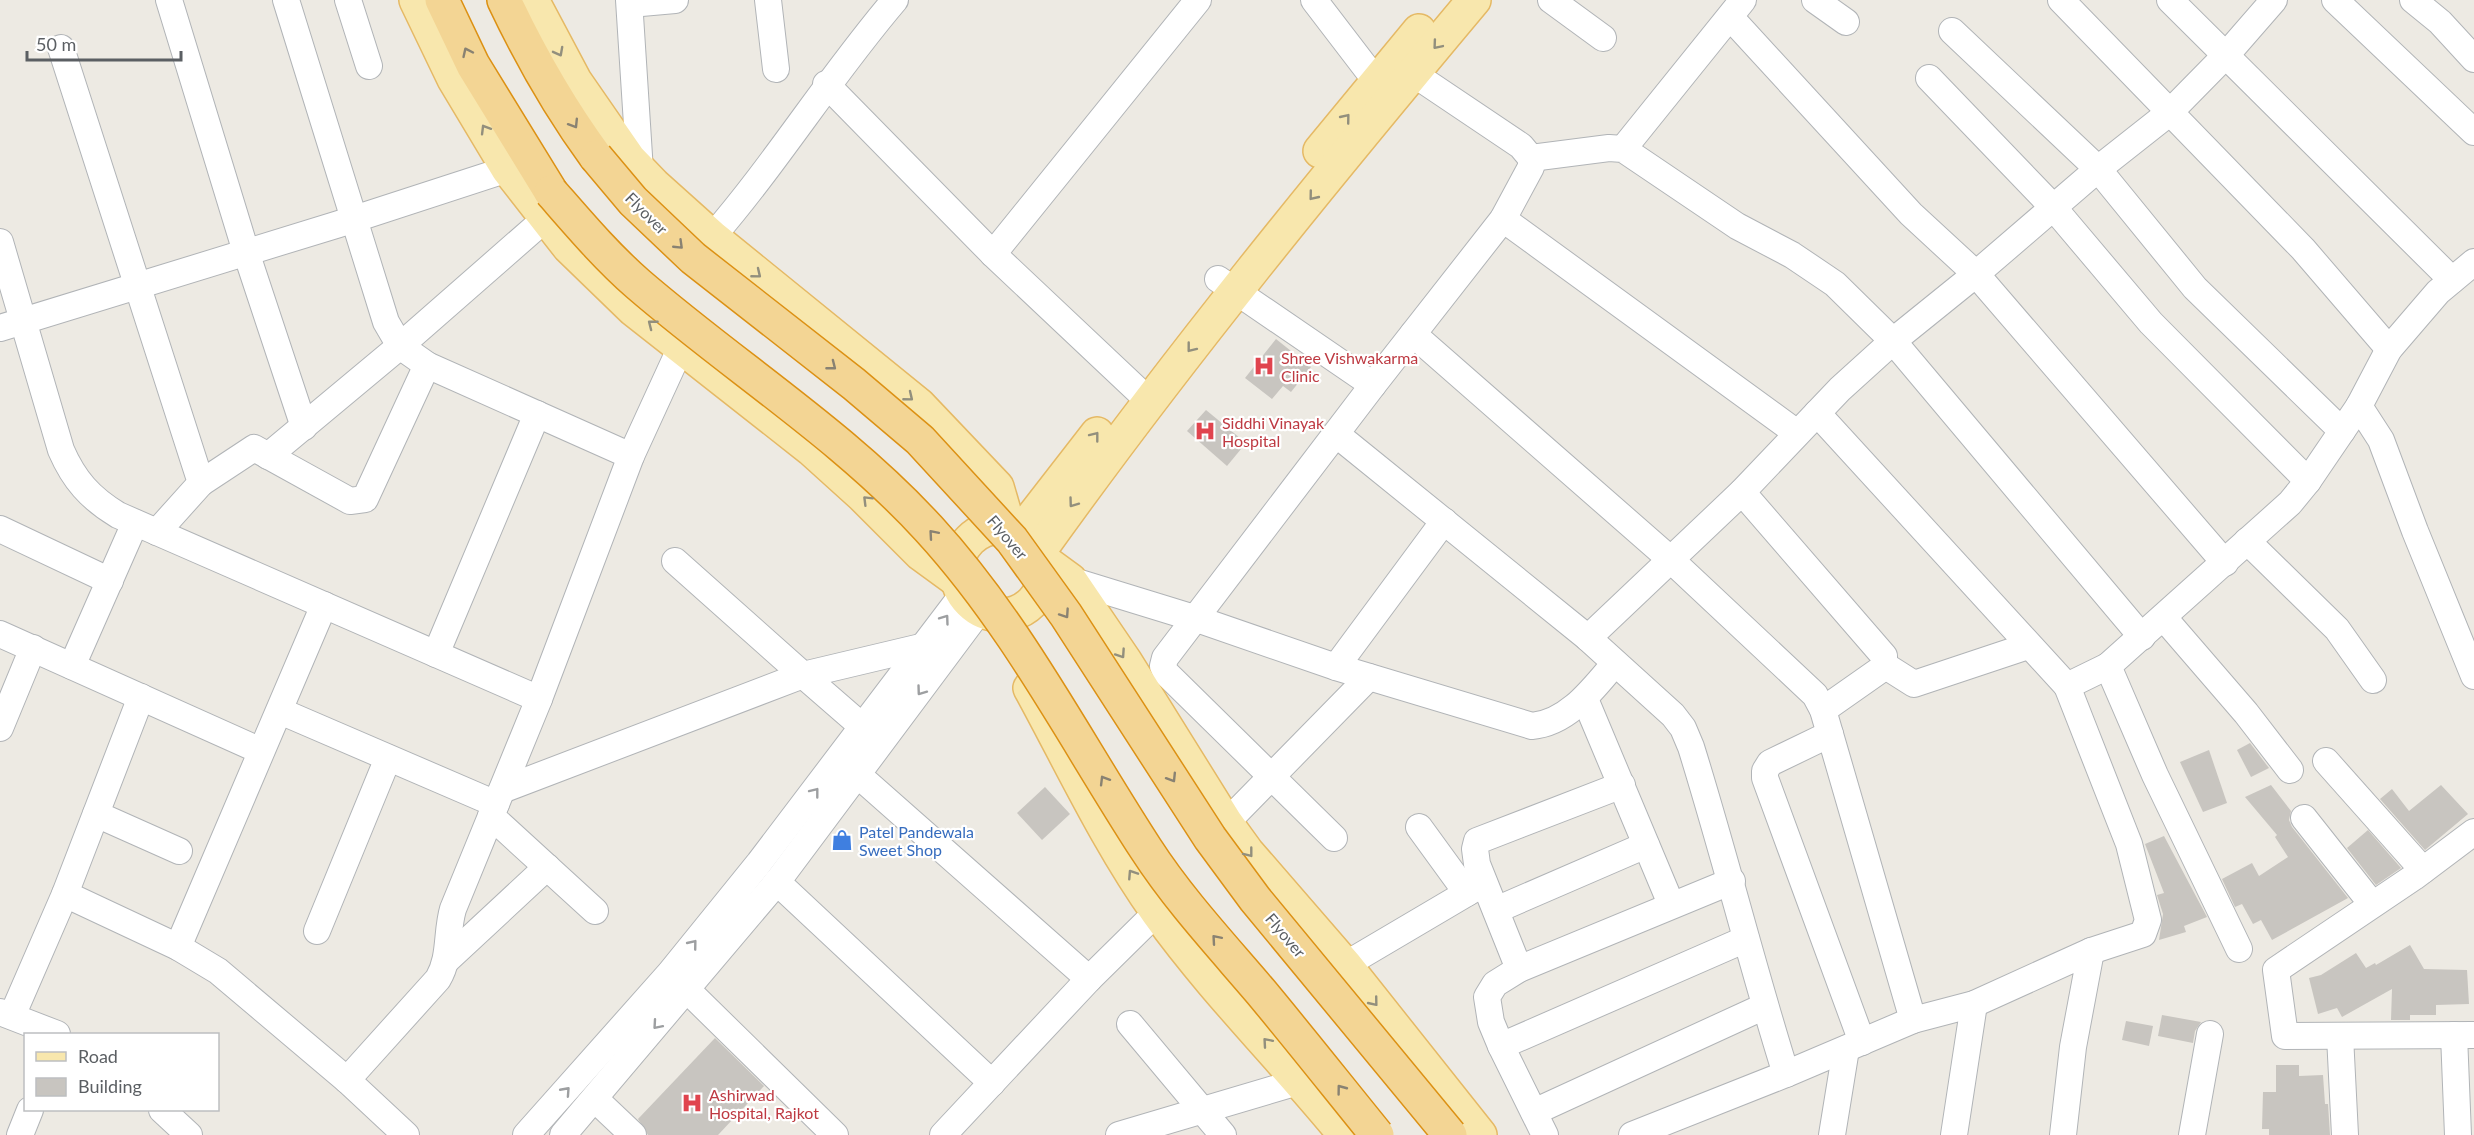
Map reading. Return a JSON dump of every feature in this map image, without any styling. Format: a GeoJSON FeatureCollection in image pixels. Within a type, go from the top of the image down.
{"type":"FeatureCollection","features":[{"type":"Feature","properties":{"kind":"highway"},"geometry":{"type":"LineString","coordinates":[[442,0],[473,65],[548,206],[637,283],[874,472],[929,529],[985,594],[1008,627],[1146,849],[1178,894],[1328,1071],[1377,1135]]}},
{"type":"Feature","properties":{"kind":"highway","name":"Flyover"},"geometry":{"type":"LineString","coordinates":[[504,0],[550,87],[596,157],[633,201],[693,258],[854,384],[920,440],[1012,540],[1066,615],[1210,838],[1255,899],[1449,1135]]}},
{"type":"Feature","properties":{"kind":"main road"},"geometry":{"type":"LineString","coordinates":[[416,0],[454,79],[508,169],[548,206],[616,293],[811,449],[863,495],[921,554],[972,599],[1012,614],[1024,609],[1035,600],[1045,575],[1037,550],[994,528],[981,532],[969,541],[959,560],[972,599],[1122,859],[1157,912],[1190,955],[1301,1081],[1345,1135]]}},
{"type":"Feature","properties":{"kind":"main road"},"geometry":{"type":"LineString","coordinates":[[532,0],[575,81],[610,134],[640,171],[712,237],[919,405],[997,487],[1037,550],[1155,706],[1226,823],[1278,891],[1345,965],[1480,1135]]}},
{"type":"Feature","properties":{"kind":"main road"},"geometry":{"type":"LineString","coordinates":[[1037,550],[1141,394],[1394,72],[1445,0]]}},
{"type":"Feature","properties":{"kind":"main road"},"geometry":{"type":"LineString","coordinates":[[1394,72],[1474,0]]}},
{"type":"Feature","properties":{"kind":"street"},"geometry":{"type":"LineString","coordinates":[[169,0],[246,252],[304,427]]}},
{"type":"Feature","properties":{"kind":"street"},"geometry":{"type":"LineString","coordinates":[[286,0],[356,218],[386,322],[400,346],[427,365],[631,456]]}},
{"type":"Feature","properties":{"kind":"street"},"geometry":{"type":"LineString","coordinates":[[348,0],[369,66]]}},
{"type":"Feature","properties":{"kind":"street"},"geometry":{"type":"LineString","coordinates":[[640,171],[629,2],[675,0]]}},
{"type":"Feature","properties":{"kind":"street"},"geometry":{"type":"LineString","coordinates":[[768,0],[776,69]]}},
{"type":"Feature","properties":{"kind":"street"},"geometry":{"type":"LineString","coordinates":[[712,237],[767,169],[826,84],[894,0]]}},
{"type":"Feature","properties":{"kind":"street"},"geometry":{"type":"LineString","coordinates":[[993,254],[1198,0]]}},
{"type":"Feature","properties":{"kind":"street"},"geometry":{"type":"LineString","coordinates":[[1314,0],[1394,72],[1521,146],[1531,158],[1531,167],[1503,219],[1373,384],[1197,619],[1165,658],[1163,666],[1166,673],[1334,838]]}},
{"type":"Feature","properties":{"kind":"street"},"geometry":{"type":"LineString","coordinates":[[1551,0],[1603,38]]}},
{"type":"Feature","properties":{"kind":"street"},"geometry":{"type":"LineString","coordinates":[[1815,0],[1846,22]]}},
{"type":"Feature","properties":{"kind":"street"},"geometry":{"type":"LineString","coordinates":[[2061,0],[2303,249],[2389,349]]}},
{"type":"Feature","properties":{"kind":"street"},"geometry":{"type":"LineString","coordinates":[[2067,686],[2108,666],[2290,503],[2308,481],[2359,406],[2389,349],[2438,292],[2468,269],[2256,88],[2227,54],[2170,0]]}},
{"type":"Feature","properties":{"kind":"street"},"geometry":{"type":"LineString","coordinates":[[1588,638],[1742,492],[1817,413],[1893,341],[1976,274],[2098,169],[2169,113],[2227,54],[2274,0]]}},
{"type":"Feature","properties":{"kind":"street"},"geometry":{"type":"LineString","coordinates":[[2335,0],[2474,132]]}},
{"type":"Feature","properties":{"kind":"street"},"geometry":{"type":"LineString","coordinates":[[2413,0],[2440,22],[2474,59]]}},
{"type":"Feature","properties":{"kind":"street"},"geometry":{"type":"LineString","coordinates":[[1623,149],[1737,9],[1911,214],[1976,274],[2225,563]]}},
{"type":"Feature","properties":{"kind":"street"},"geometry":{"type":"LineString","coordinates":[[1952,31],[2098,169],[2195,288],[2342,431]]}},
{"type":"Feature","properties":{"kind":"street"},"geometry":{"type":"LineString","coordinates":[[60,48],[201,483]]}},
{"type":"Feature","properties":{"kind":"street"},"geometry":{"type":"LineString","coordinates":[[1929,78],[2053,207],[2151,322],[2308,481]]}},
{"type":"Feature","properties":{"kind":"street"},"geometry":{"type":"LineString","coordinates":[[826,84],[993,254],[1141,394]]}},
{"type":"Feature","properties":{"kind":"street"},"geometry":{"type":"LineString","coordinates":[[1531,158],[1609,148],[1623,149],[1737,226],[1811,267],[1835,285],[1893,341],[2142,637]]}},
{"type":"Feature","properties":{"kind":"street"},"geometry":{"type":"LineString","coordinates":[[12,324],[508,169]]}},
{"type":"Feature","properties":{"kind":"street"},"geometry":{"type":"LineString","coordinates":[[268,456],[400,346],[548,206]]}},
{"type":"Feature","properties":{"kind":"street"},"geometry":{"type":"LineString","coordinates":[[1503,219],[1797,433]]}},
{"type":"Feature","properties":{"kind":"street"},"geometry":{"type":"LineString","coordinates":[[0,242],[12,324],[70,471],[98,502],[146,528],[539,699]]}},
{"type":"Feature","properties":{"kind":"street"},"geometry":{"type":"LineString","coordinates":[[1226,285],[1373,384]]}},
{"type":"Feature","properties":{"kind":"street"},"geometry":{"type":"LineString","coordinates":[[1413,334],[1670,559],[1815,695],[1823,710],[1913,1020]]}},
{"type":"Feature","properties":{"kind":"street"},"geometry":{"type":"LineString","coordinates":[[448,959],[448,925],[539,699],[631,456],[681,347]]}},
{"type":"Feature","properties":{"kind":"street"},"geometry":{"type":"LineString","coordinates":[[72,666],[110,582],[146,528],[201,483],[254,448],[350,501],[365,499],[427,365]]}},
{"type":"Feature","properties":{"kind":"street"},"geometry":{"type":"LineString","coordinates":[[2359,406],[2381,440],[2474,676]]}},
{"type":"Feature","properties":{"kind":"street"},"geometry":{"type":"LineString","coordinates":[[1632,1135],[1786,1074],[1913,1020],[1974,1004],[2091,951],[2143,934],[2148,920],[2128,844],[2067,686],[1817,413]]}},
{"type":"Feature","properties":{"kind":"street"},"geometry":{"type":"LineString","coordinates":[[436,654],[537,414]]}},
{"type":"Feature","properties":{"kind":"street"},"geometry":{"type":"LineString","coordinates":[[1336,434],[1588,638],[1673,715],[1683,728],[1691,747],[1732,881],[1746,939],[1786,1074]]}},
{"type":"Feature","properties":{"kind":"street"},"geometry":{"type":"LineString","coordinates":[[1742,492],[1880,649],[1884,665],[1914,684],[2028,646]]}},
{"type":"Feature","properties":{"kind":"street"},"geometry":{"type":"LineString","coordinates":[[1336,668],[1444,521]]}},
{"type":"Feature","properties":{"kind":"street"},"geometry":{"type":"LineString","coordinates":[[0,529],[110,582]]}},
{"type":"Feature","properties":{"kind":"street"},"geometry":{"type":"LineString","coordinates":[[2247,541],[2337,629],[2373,680]]}},
{"type":"Feature","properties":{"kind":"street"},"geometry":{"type":"LineString","coordinates":[[1037,550],[1197,619],[1336,668],[1532,726],[1552,721],[1585,699],[1615,663]]}},
{"type":"Feature","properties":{"kind":"street"},"geometry":{"type":"LineString","coordinates":[[675,561],[864,728]]}},
{"type":"Feature","properties":{"kind":"street"},"geometry":{"type":"LineString","coordinates":[[563,1135],[595,1099],[678,982],[925,646],[972,599]]}},
{"type":"Feature","properties":{"kind":"street"},"geometry":{"type":"LineString","coordinates":[[526,1135],[777,882],[858,775],[972,599]]}},
{"type":"Feature","properties":{"kind":"street"},"geometry":{"type":"LineString","coordinates":[[178,947],[324,605]]}},
{"type":"Feature","properties":{"kind":"street"},"geometry":{"type":"LineString","coordinates":[[2164,618],[2246,713],[2290,770]]}},
{"type":"Feature","properties":{"kind":"street"},"geometry":{"type":"LineString","coordinates":[[0,634],[261,751]]}},
{"type":"Feature","properties":{"kind":"street"},"geometry":{"type":"LineString","coordinates":[[496,804],[803,675],[925,646]]}},
{"type":"Feature","properties":{"kind":"street"},"geometry":{"type":"LineString","coordinates":[[0,728],[33,648]]}},
{"type":"Feature","properties":{"kind":"street"},"geometry":{"type":"LineString","coordinates":[[1823,710],[1884,665]]}},
{"type":"Feature","properties":{"kind":"street"},"geometry":{"type":"LineString","coordinates":[[2108,666],[2155,775],[2239,949]]}},
{"type":"Feature","properties":{"kind":"street"},"geometry":{"type":"LineString","coordinates":[[1226,823],[1369,677]]}},
{"type":"Feature","properties":{"kind":"street"},"geometry":{"type":"LineString","coordinates":[[52,1033],[6,1014],[65,894],[141,697]]}},
{"type":"Feature","properties":{"kind":"street"},"geometry":{"type":"LineString","coordinates":[[1585,699],[1671,904]]}},
{"type":"Feature","properties":{"kind":"street"},"geometry":{"type":"LineString","coordinates":[[280,711],[496,804],[547,867],[595,911]]}},
{"type":"Feature","properties":{"kind":"street"},"geometry":{"type":"LineString","coordinates":[[1830,734],[1770,763],[1765,771],[1765,778],[1854,1046],[1832,1135]]}},
{"type":"Feature","properties":{"kind":"street"},"geometry":{"type":"LineString","coordinates":[[317,931],[388,758]]}},
{"type":"Feature","properties":{"kind":"street"},"geometry":{"type":"LineString","coordinates":[[2326,761],[2423,870]]}},
{"type":"Feature","properties":{"kind":"street"},"geometry":{"type":"LineString","coordinates":[[858,775],[1089,979]]}},
{"type":"Feature","properties":{"kind":"street"},"geometry":{"type":"LineString","coordinates":[[1476,888],[1475,849],[1477,841],[1622,785]]}},
{"type":"Feature","properties":{"kind":"street"},"geometry":{"type":"LineString","coordinates":[[96,814],[179,851]]}},
{"type":"Feature","properties":{"kind":"street"},"geometry":{"type":"LineString","coordinates":[[2304,818],[2372,904]]}},
{"type":"Feature","properties":{"kind":"street"},"geometry":{"type":"LineString","coordinates":[[1419,827],[1496,910],[1519,969]]}},
{"type":"Feature","properties":{"kind":"street"},"geometry":{"type":"LineString","coordinates":[[2458,1135],[2464,1035],[2285,1036],[2276,970],[2423,870],[2474,832]]}},
{"type":"Feature","properties":{"kind":"street"},"geometry":{"type":"LineString","coordinates":[[1496,910],[1646,845]]}},
{"type":"Feature","properties":{"kind":"street"},"geometry":{"type":"LineString","coordinates":[[346,1080],[438,979],[448,959],[547,867]]}},
{"type":"Feature","properties":{"kind":"street"},"geometry":{"type":"LineString","coordinates":[[1545,1135],[1491,1022],[1487,997],[1495,984],[1519,969],[1671,904],[1732,881]]}},
{"type":"Feature","properties":{"kind":"street"},"geometry":{"type":"LineString","coordinates":[[777,882],[992,1083]]}},
{"type":"Feature","properties":{"kind":"street"},"geometry":{"type":"LineString","coordinates":[[1345,965],[1476,888]]}},
{"type":"Feature","properties":{"kind":"street"},"geometry":{"type":"LineString","coordinates":[[65,894],[178,947],[218,971],[346,1080],[406,1135]]}},
{"type":"Feature","properties":{"kind":"street"},"geometry":{"type":"LineString","coordinates":[[943,1135],[1089,979],[1157,912]]}},
{"type":"Feature","properties":{"kind":"street"},"geometry":{"type":"LineString","coordinates":[[1501,1046],[1746,939]]}},
{"type":"Feature","properties":{"kind":"street"},"geometry":{"type":"LineString","coordinates":[[2063,1135],[2073,1047],[2091,951]]}},
{"type":"Feature","properties":{"kind":"street"},"geometry":{"type":"LineString","coordinates":[[678,982],[835,1135]]}},
{"type":"Feature","properties":{"kind":"street"},"geometry":{"type":"LineString","coordinates":[[1954,1135],[1974,1004]]}},
{"type":"Feature","properties":{"kind":"street"},"geometry":{"type":"LineString","coordinates":[[1534,1112],[1765,1006]]}},
{"type":"Feature","properties":{"kind":"street"},"geometry":{"type":"LineString","coordinates":[[1130,1024],[1223,1135]]}},
{"type":"Feature","properties":{"kind":"street"},"geometry":{"type":"LineString","coordinates":[[2192,1135],[2211,1034]]}},
{"type":"Feature","properties":{"kind":"street"},"geometry":{"type":"LineString","coordinates":[[2340,1036],[2345,1135]]}},
{"type":"Feature","properties":{"kind":"street"},"geometry":{"type":"LineString","coordinates":[[1119,1135],[1301,1081]]}},
{"type":"Feature","properties":{"kind":"street"},"geometry":{"type":"LineString","coordinates":[[595,1099],[633,1135]]}},
{"type":"Feature","properties":{"kind":"street"},"geometry":{"type":"LineString","coordinates":[[20,1135],[30,1111]]}},
{"type":"Feature","properties":{"kind":"street"},"geometry":{"type":"LineString","coordinates":[[163,1111],[189,1135]]}},
{"type":"Feature","properties":{"kind":"building"},"geometry":{"type":"Polygon","coordinates":[[[1276,339],[1311,367],[1291,392],[1283,386],[1272,399],[1245,378],[1276,339]]]}},
{"type":"Feature","properties":{"kind":"building"},"geometry":{"type":"Polygon","coordinates":[[[1206,410],[1246,443],[1227,466],[1187,431],[1206,410]]]}},
{"type":"Feature","properties":{"kind":"building"},"geometry":{"type":"Polygon","coordinates":[[[2250,743],[2269,768],[2251,777],[2237,750],[2250,743]]]}},
{"type":"Feature","properties":{"kind":"building"},"geometry":{"type":"Polygon","coordinates":[[[2209,750],[2227,803],[2203,812],[2180,762],[2209,750]]]}},
{"type":"Feature","properties":{"kind":"building"},"geometry":{"type":"Polygon","coordinates":[[[2271,785],[2291,811],[2289,820],[2292,827],[2348,898],[2272,940],[2261,920],[2253,924],[2242,904],[2235,907],[2222,879],[2252,863],[2259,876],[2288,857],[2275,837],[2277,835],[2245,797],[2271,785]]]}},
{"type":"Feature","properties":{"kind":"building"},"geometry":{"type":"Polygon","coordinates":[[[2441,785],[2468,814],[2425,850],[2380,799],[2392,789],[2409,811],[2441,785]]]}},
{"type":"Feature","properties":{"kind":"building"},"geometry":{"type":"Polygon","coordinates":[[[1045,787],[1070,814],[1042,840],[1017,813],[1045,787]]]}},
{"type":"Feature","properties":{"kind":"building"},"geometry":{"type":"Polygon","coordinates":[[[2368,830],[2401,868],[2376,885],[2347,848],[2368,830]]]}},
{"type":"Feature","properties":{"kind":"building"},"geometry":{"type":"Polygon","coordinates":[[[2164,836],[2207,917],[2184,926],[2186,932],[2159,940],[2163,914],[2157,895],[2164,893],[2145,844],[2164,836]]]}},
{"type":"Feature","properties":{"kind":"building"},"geometry":{"type":"Polygon","coordinates":[[[2410,945],[2424,969],[2467,970],[2469,1004],[2436,1005],[2436,1015],[2410,1015],[2410,1020],[2391,1020],[2392,989],[2342,1017],[2337,1008],[2318,1014],[2309,978],[2321,975],[2356,953],[2366,968],[2375,963],[2376,965],[2410,945]]]}},
{"type":"Feature","properties":{"kind":"building"},"geometry":{"type":"Polygon","coordinates":[[[2162,1015],[2201,1022],[2195,1031],[2193,1043],[2158,1036],[2162,1015]]]}},
{"type":"Feature","properties":{"kind":"building"},"geometry":{"type":"Polygon","coordinates":[[[2126,1021],[2153,1026],[2149,1046],[2122,1040],[2126,1021]]]}},
{"type":"Feature","properties":{"kind":"building"},"geometry":{"type":"Polygon","coordinates":[[[715,1038],[764,1086],[718,1135],[648,1135],[638,1119],[715,1038]]]}},
{"type":"Feature","properties":{"kind":"building"},"geometry":{"type":"Polygon","coordinates":[[[2276,1065],[2299,1065],[2299,1076],[2323,1075],[2330,1135],[2269,1135],[2269,1129],[2262,1129],[2263,1092],[2276,1092],[2276,1065]]]}},
{"type":"Feature","properties":{"kind":"place","name":"Shree Vishwakarma Clinic"},"geometry":{"type":"Point","coordinates":[1264,366]}},
{"type":"Feature","properties":{"kind":"place","name":"Siddhi Vinayak Hospital"},"geometry":{"type":"Point","coordinates":[1205,431]}},
{"type":"Feature","properties":{"kind":"place","name":"Patel Pandewala Sweet Shop"},"geometry":{"type":"Point","coordinates":[842,840]}},
{"type":"Feature","properties":{"kind":"place","name":"Ashirwad Hospital, Rajkot"},"geometry":{"type":"Point","coordinates":[692,1103]}}]}
